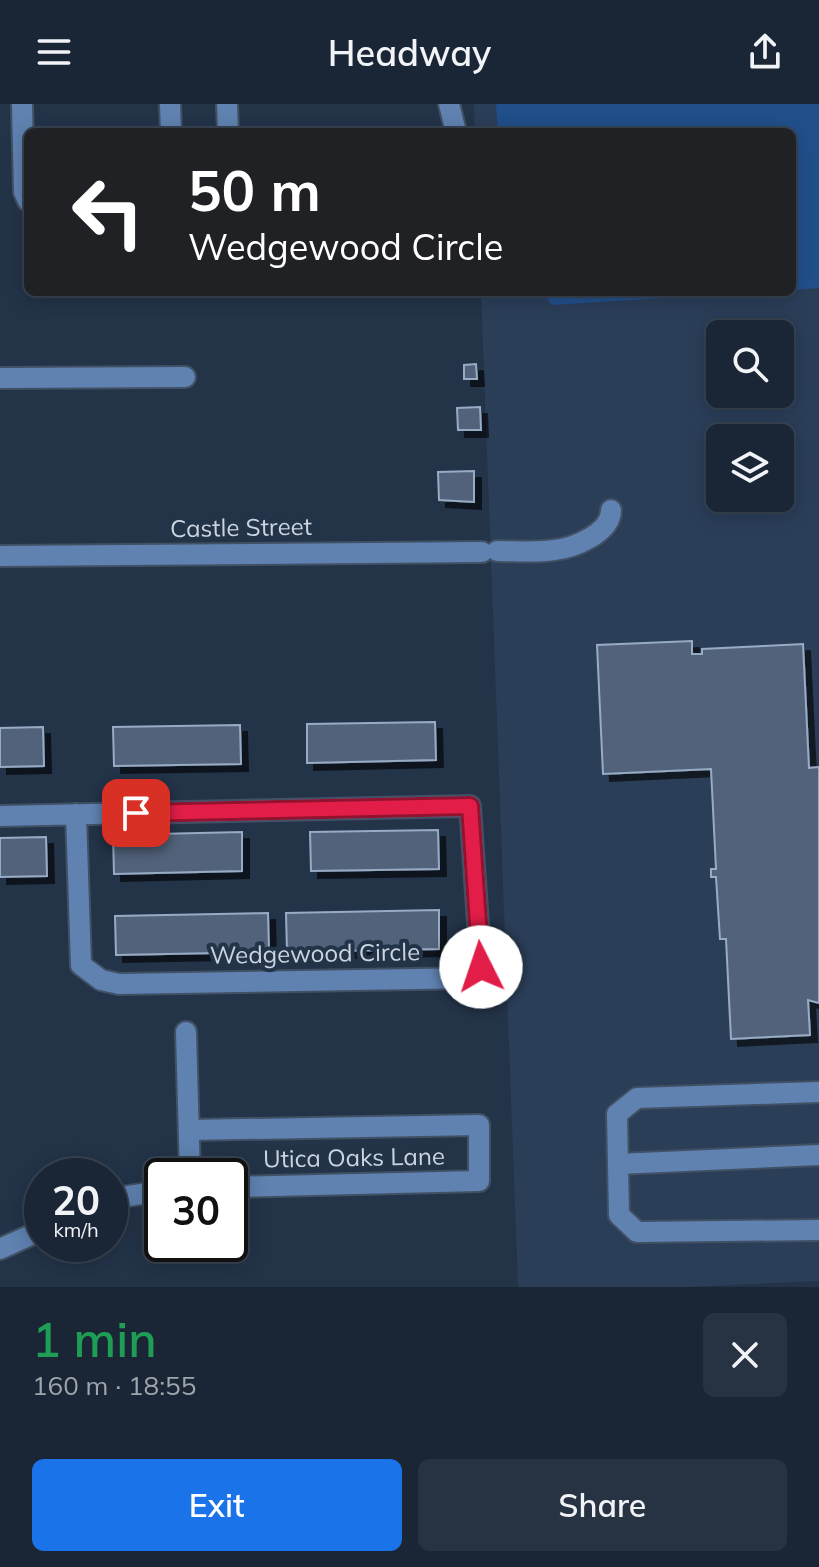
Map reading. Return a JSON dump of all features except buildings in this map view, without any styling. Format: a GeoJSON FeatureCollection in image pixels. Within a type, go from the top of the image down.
{"type":"FeatureCollection","features":[{"type":"Feature","properties":{"kind":"street"},"geometry":{"type":"LineString","coordinates":[[22,104],[24,192]]}},
{"type":"Feature","properties":{"kind":"street"},"geometry":{"type":"LineString","coordinates":[[170,104],[171,128]]}},
{"type":"Feature","properties":{"kind":"street"},"geometry":{"type":"LineString","coordinates":[[227,104],[228,128]]}},
{"type":"Feature","properties":{"kind":"street"},"geometry":{"type":"LineString","coordinates":[[449,104],[455,128]]}},
{"type":"Feature","properties":{"kind":"street"},"geometry":{"type":"LineString","coordinates":[[0,378],[185,377]]}},
{"type":"Feature","properties":{"kind":"street","name":"Castle Street"},"geometry":{"type":"LineString","coordinates":[[0,556],[553,551],[571,546],[605,527],[611,520],[611,510]]}},
{"type":"Feature","properties":{"kind":"street","name":"Wedgewood Circle"},"geometry":{"type":"LineString","coordinates":[[0,816],[76,814],[470,806],[481,967],[475,978],[119,984],[101,980],[81,965],[76,814]]}},
{"type":"Feature","properties":{"kind":"street"},"geometry":{"type":"LineString","coordinates":[[186,1032],[190,1158]]}},
{"type":"Feature","properties":{"kind":"street"},"geometry":{"type":"LineString","coordinates":[[819,1092],[637,1098],[617,1114],[619,1215],[637,1232],[819,1230]]}},
{"type":"Feature","properties":{"kind":"street","name":"Utica Oaks Lane"},"geometry":{"type":"LineString","coordinates":[[189,1130],[479,1125],[479,1181],[248,1187]]}},
{"type":"Feature","properties":{"kind":"street"},"geometry":{"type":"LineString","coordinates":[[618,1164],[819,1155]]}},
{"type":"Feature","properties":{"kind":"street"},"geometry":{"type":"LineString","coordinates":[[0,1249],[24,1238]]}},
{"type":"Feature","properties":{"kind":"shaded area"},"geometry":{"type":"Polygon","coordinates":[[[474,104],[819,104],[819,1281],[687,1287],[518,1287],[481,296],[796,296],[796,128],[475,128],[474,104]]]}},
{"type":"Feature","properties":{"kind":"shaded area"},"geometry":{"type":"Polygon","coordinates":[[[496,104],[819,104],[819,288],[796,290],[796,128],[498,128],[496,104]]]}},
{"type":"Feature","properties":{"kind":"shaded area"},"geometry":{"type":"Polygon","coordinates":[[[545,296],[694,296],[552,305],[545,296]]]}},
{"type":"Feature","properties":{"kind":"route"},"geometry":{"type":"LineString","coordinates":[[136,813],[470,806],[481,967]]}}]}
